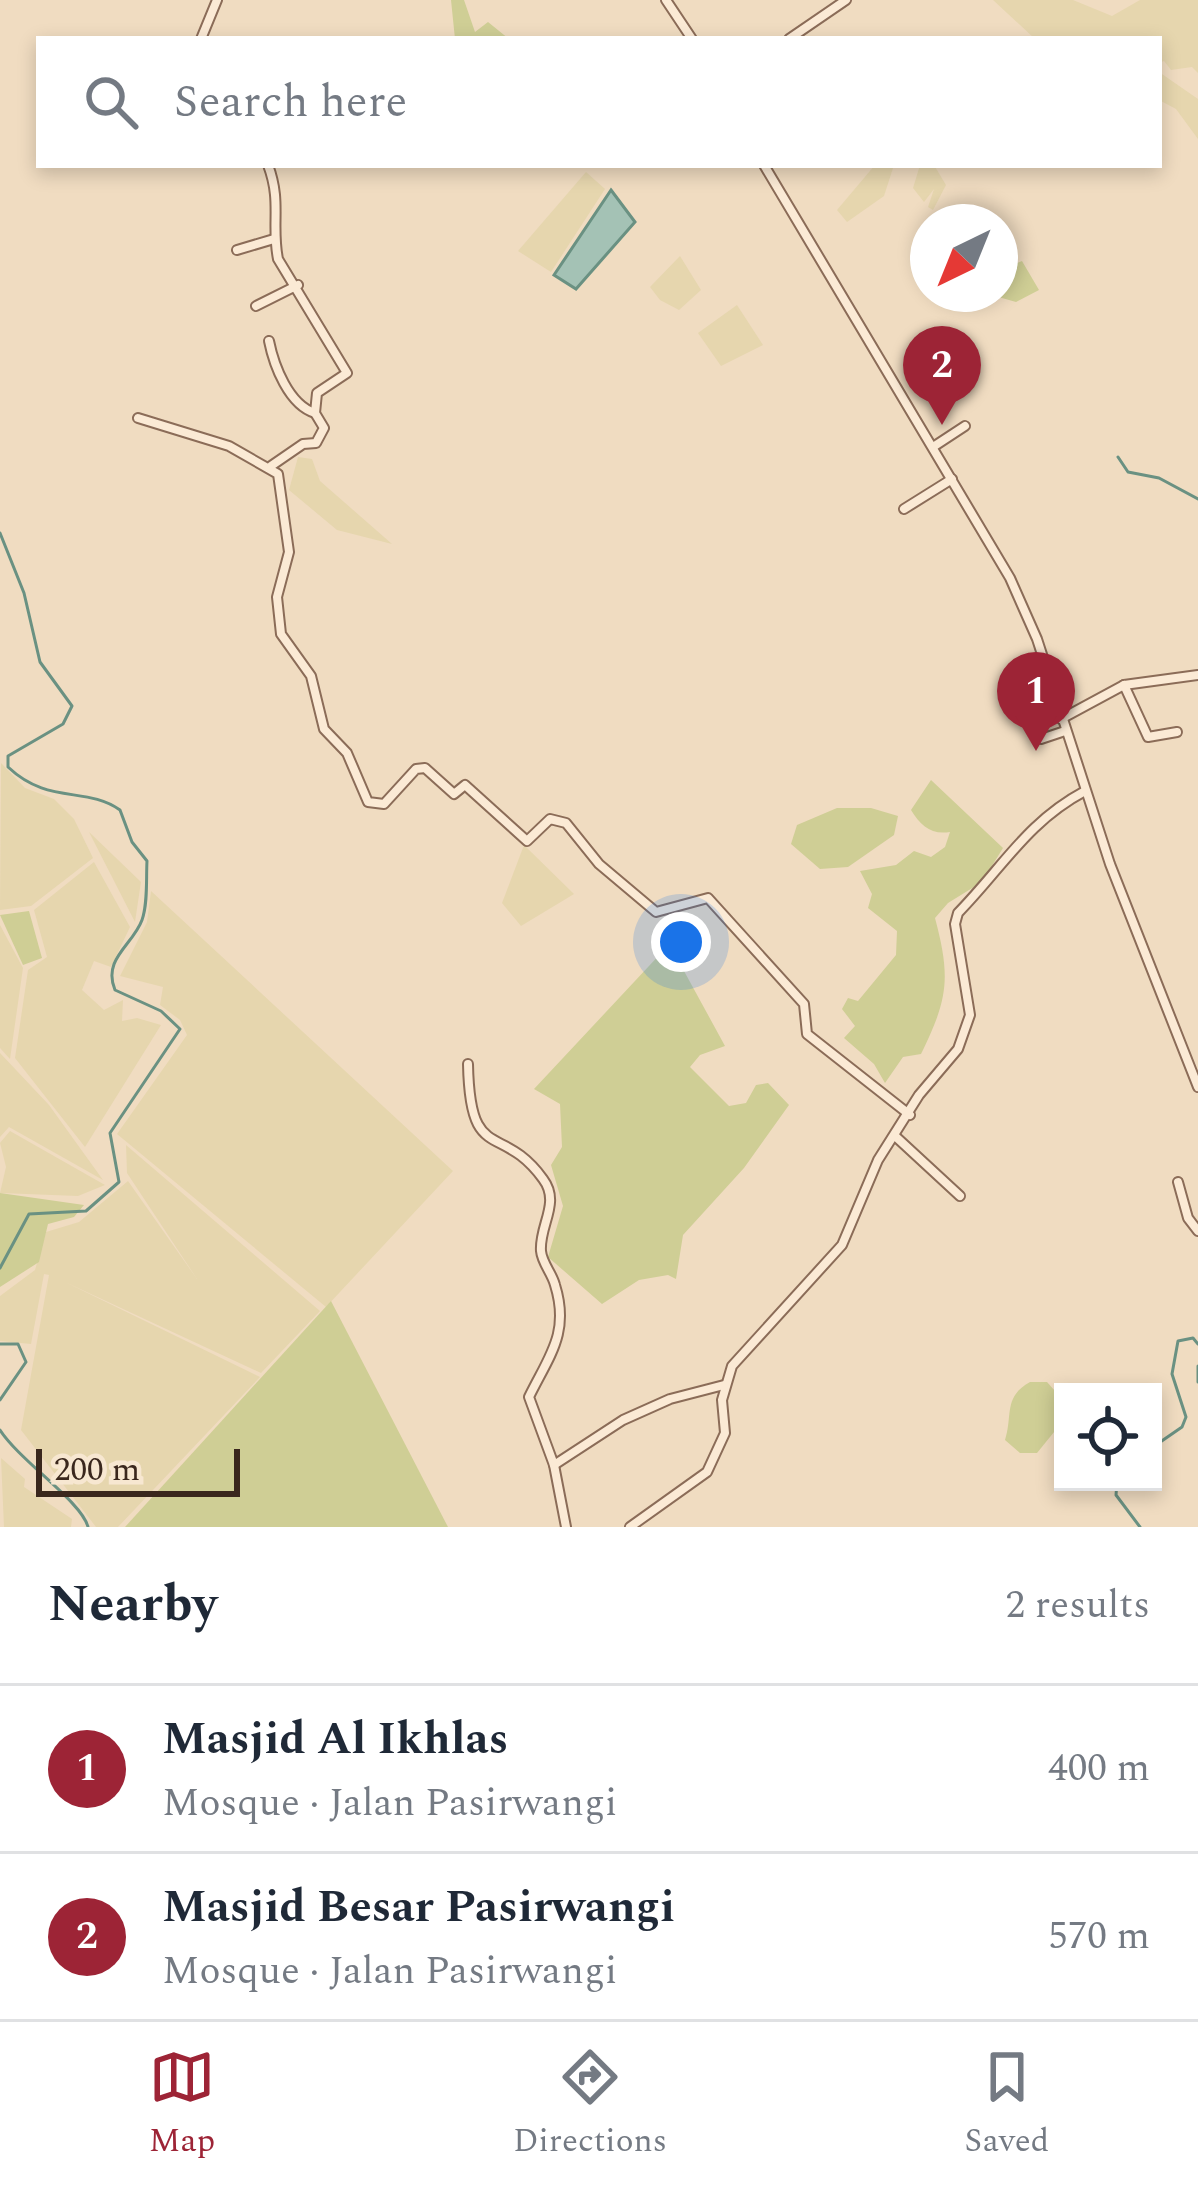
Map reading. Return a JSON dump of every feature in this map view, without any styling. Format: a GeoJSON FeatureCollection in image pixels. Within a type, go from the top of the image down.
{"type":"FeatureCollection","features":[{"type":"Feature","properties":{"kind":"street"},"geometry":{"type":"LineString","coordinates":[[202,36],[218,0]]}},
{"type":"Feature","properties":{"kind":"street"},"geometry":{"type":"LineString","coordinates":[[666,0],[690,36]]}},
{"type":"Feature","properties":{"kind":"street"},"geometry":{"type":"LineString","coordinates":[[793,36],[847,0]]}},
{"type":"Feature","properties":{"kind":"street"},"geometry":{"type":"LineString","coordinates":[[269,168],[280,203],[274,239],[278,259],[346,373],[319,391],[315,413]]}},
{"type":"Feature","properties":{"kind":"street"},"geometry":{"type":"LineString","coordinates":[[766,168],[1010,578],[1198,1087]]}},
{"type":"Feature","properties":{"kind":"street"},"geometry":{"type":"LineString","coordinates":[[237,250],[274,239]]}},
{"type":"Feature","properties":{"kind":"street"},"geometry":{"type":"LineString","coordinates":[[256,306],[298,286]]}},
{"type":"Feature","properties":{"kind":"street"},"geometry":{"type":"LineString","coordinates":[[268,341],[287,387],[325,428],[316,443],[303,444],[271,466]]}},
{"type":"Feature","properties":{"kind":"street"},"geometry":{"type":"LineString","coordinates":[[138,418],[229,446],[271,466],[281,486],[290,552],[277,597],[281,634],[311,676],[324,729],[347,753],[368,802],[384,804],[416,769],[425,768],[454,794],[465,785],[526,841],[550,819],[566,823],[599,864],[656,912],[708,898],[804,1004],[807,1034],[910,1115]]}},
{"type":"Feature","properties":{"kind":"street"},"geometry":{"type":"LineString","coordinates":[[933,447],[965,426]]}},
{"type":"Feature","properties":{"kind":"street"},"geometry":{"type":"LineString","coordinates":[[904,509],[952,479]]}},
{"type":"Feature","properties":{"kind":"street"},"geometry":{"type":"LineString","coordinates":[[1061,719],[1124,685],[1198,675]]}},
{"type":"Feature","properties":{"kind":"street"},"geometry":{"type":"LineString","coordinates":[[1124,685],[1148,737],[1178,732]]}},
{"type":"Feature","properties":{"kind":"street"},"geometry":{"type":"LineString","coordinates":[[1041,740],[1064,731]]}},
{"type":"Feature","properties":{"kind":"street"},"geometry":{"type":"LineString","coordinates":[[630,1527],[707,1472],[725,1433],[725,1385],[762,1328],[842,1244],[864,1188],[967,1031],[958,913],[1006,865],[1023,833],[1085,791]]}},
{"type":"Feature","properties":{"kind":"street"},"geometry":{"type":"LineString","coordinates":[[468,1064],[469,1093],[479,1132],[526,1162],[550,1195],[541,1252],[556,1287],[562,1330],[529,1397],[554,1465],[566,1527]]}},
{"type":"Feature","properties":{"kind":"street"},"geometry":{"type":"LineString","coordinates":[[895,1136],[960,1196]]}},
{"type":"Feature","properties":{"kind":"street"},"geometry":{"type":"LineString","coordinates":[[1178,1182],[1188,1218],[1198,1231]]}},
{"type":"Feature","properties":{"kind":"street"},"geometry":{"type":"LineString","coordinates":[[554,1465],[623,1420],[670,1399],[725,1385]]}},
{"type":"Feature","properties":{"kind":"shaded area"},"geometry":{"type":"Polygon","coordinates":[[[451,0],[464,0],[475,32],[488,22],[505,36],[455,36],[451,0]]]}},
{"type":"Feature","properties":{"kind":"shaded area"},"geometry":{"type":"Polygon","coordinates":[[[993,0],[1073,0],[1112,16],[1140,0],[1198,0],[1198,73],[1192,67],[1171,70],[1162,62],[1162,36],[1032,36],[993,0]]]}},
{"type":"Feature","properties":{"kind":"shaded area"},"geometry":{"type":"Polygon","coordinates":[[[1162,74],[1198,99],[1198,139],[1176,109],[1162,102],[1162,74]]]}},
{"type":"Feature","properties":{"kind":"shaded area"},"geometry":{"type":"Polygon","coordinates":[[[872,168],[893,168],[884,196],[847,222],[837,210],[872,168]]]}},
{"type":"Feature","properties":{"kind":"shaded area"},"geometry":{"type":"Polygon","coordinates":[[[919,168],[936,168],[946,185],[936,204],[929,204],[934,189],[924,202],[913,188],[919,168]]]}},
{"type":"Feature","properties":{"kind":"shaded area"},"geometry":{"type":"Polygon","coordinates":[[[586,172],[605,189],[551,272],[518,251],[586,172]]]}},
{"type":"Feature","properties":{"kind":"shaded area"},"geometry":{"type":"Polygon","coordinates":[[[611,190],[635,222],[576,289],[554,275],[611,190]]]}},
{"type":"Feature","properties":{"kind":"shaded area"},"geometry":{"type":"Polygon","coordinates":[[[680,256],[701,290],[679,310],[660,300],[650,287],[680,256]]]}},
{"type":"Feature","properties":{"kind":"shaded area"},"geometry":{"type":"Polygon","coordinates":[[[1022,261],[1039,290],[1018,301],[1018,263],[1022,261]]]}},
{"type":"Feature","properties":{"kind":"shaded area"},"geometry":{"type":"Polygon","coordinates":[[[737,305],[763,345],[721,366],[698,333],[737,305]]]}},
{"type":"Feature","properties":{"kind":"shaded area"},"geometry":{"type":"Polygon","coordinates":[[[298,457],[312,459],[320,481],[392,544],[337,530],[289,490],[298,457]]]}},
{"type":"Feature","properties":{"kind":"shaded area"},"geometry":{"type":"Polygon","coordinates":[[[1,763],[25,788],[54,799],[74,819],[93,858],[31,906],[0,910],[1,763]]]}},
{"type":"Feature","properties":{"kind":"shaded area"},"geometry":{"type":"Polygon","coordinates":[[[931,780],[1003,848],[982,882],[948,903],[935,918],[945,973],[942,1003],[921,1054],[903,1057],[885,1083],[874,1064],[844,1038],[855,1026],[842,1009],[848,998],[858,1001],[896,955],[897,931],[868,908],[872,894],[860,871],[896,865],[914,851],[931,857],[945,847],[950,832],[927,828],[911,810],[931,780]]]}},
{"type":"Feature","properties":{"kind":"shaded area"},"geometry":{"type":"Polygon","coordinates":[[[837,808],[871,808],[898,816],[894,835],[848,867],[820,869],[791,844],[797,825],[837,808]]]}},
{"type":"Feature","properties":{"kind":"shaded area"},"geometry":{"type":"Polygon","coordinates":[[[89,832],[141,882],[135,922],[89,832]]]}},
{"type":"Feature","properties":{"kind":"shaded area"},"geometry":{"type":"Polygon","coordinates":[[[524,845],[574,894],[521,926],[502,903],[524,845]]]}},
{"type":"Feature","properties":{"kind":"shaded area"},"geometry":{"type":"Polygon","coordinates":[[[94,862],[130,927],[111,967],[94,961],[82,990],[104,1010],[123,1000],[122,1021],[137,1018],[161,1025],[85,1147],[15,1058],[28,970],[47,957],[34,910],[94,862]]]}},
{"type":"Feature","properties":{"kind":"shaded area"},"geometry":{"type":"Polygon","coordinates":[[[151,891],[453,1171],[326,1307],[117,1134],[187,1035],[180,1020],[160,1005],[163,987],[120,976],[147,922],[151,891]]]}},
{"type":"Feature","properties":{"kind":"shaded area"},"geometry":{"type":"Polygon","coordinates":[[[29,911],[42,958],[23,965],[0,915],[29,911]]]}},
{"type":"Feature","properties":{"kind":"shaded area"},"geometry":{"type":"Polygon","coordinates":[[[0,925],[23,968],[10,1059],[0,1048],[0,925]]]}},
{"type":"Feature","properties":{"kind":"shaded area"},"geometry":{"type":"Polygon","coordinates":[[[663,951],[684,971],[725,1046],[700,1055],[690,1067],[729,1106],[746,1103],[756,1085],[768,1083],[789,1105],[744,1168],[683,1235],[676,1279],[668,1275],[639,1280],[602,1304],[548,1257],[563,1206],[551,1165],[562,1147],[560,1104],[534,1089],[663,951]]]}},
{"type":"Feature","properties":{"kind":"shaded area"},"geometry":{"type":"Polygon","coordinates":[[[0,1053],[49,1105],[103,1180],[9,1127],[0,1137],[0,1053]]]}},
{"type":"Feature","properties":{"kind":"shaded area"},"geometry":{"type":"Polygon","coordinates":[[[10,1131],[105,1185],[78,1196],[0,1193],[6,1167],[0,1143],[10,1131]]]}},
{"type":"Feature","properties":{"kind":"shaded area"},"geometry":{"type":"Polygon","coordinates":[[[126,1145],[320,1311],[261,1373],[65,1282],[260,1377],[118,1527],[96,1527],[21,1430],[49,1275],[44,1274],[31,1344],[0,1341],[0,1296],[35,1270],[46,1232],[79,1222],[128,1181],[197,1279],[127,1173],[126,1145]]]}},
{"type":"Feature","properties":{"kind":"shaded area"},"geometry":{"type":"Polygon","coordinates":[[[0,1193],[84,1205],[74,1217],[48,1224],[39,1262],[0,1287],[0,1193]]]}},
{"type":"Feature","properties":{"kind":"shaded area"},"geometry":{"type":"Polygon","coordinates":[[[331,1301],[448,1527],[125,1527],[331,1301]]]}},
{"type":"Feature","properties":{"kind":"shaded area"},"geometry":{"type":"Polygon","coordinates":[[[1030,1382],[1047,1382],[1054,1390],[1054,1432],[1037,1453],[1020,1453],[1005,1440],[1012,1400],[1030,1382]]]}},
{"type":"Feature","properties":{"kind":"shaded area"},"geometry":{"type":"Polygon","coordinates":[[[1,1458],[25,1479],[24,1487],[72,1519],[71,1527],[4,1527],[1,1458]]]}},
{"type":"Feature","properties":{"kind":"waterway"},"geometry":{"type":"LineString","coordinates":[[1118,457],[1128,472],[1159,478],[1198,499]]}},
{"type":"Feature","properties":{"kind":"waterway"},"geometry":{"type":"LineString","coordinates":[[0,533],[24,593],[40,662],[72,706],[63,724],[8,756],[8,767],[38,786],[94,798],[120,810],[132,842],[147,861],[142,920],[115,961],[115,990],[161,1011],[180,1029],[110,1133],[119,1182],[86,1211],[29,1214],[0,1268]]}},
{"type":"Feature","properties":{"kind":"waterway"},"geometry":{"type":"LineString","coordinates":[[1162,1441],[1182,1427],[1186,1417],[1172,1374],[1178,1341],[1193,1338],[1198,1344]]}},
{"type":"Feature","properties":{"kind":"waterway"},"geometry":{"type":"LineString","coordinates":[[0,1344],[18,1344],[26,1362],[0,1400]]}},
{"type":"Feature","properties":{"kind":"waterway"},"geometry":{"type":"LineString","coordinates":[[1198,1366],[1198,1382]]}},
{"type":"Feature","properties":{"kind":"waterway"},"geometry":{"type":"LineString","coordinates":[[0,1430],[75,1506],[88,1527]]}},
{"type":"Feature","properties":{"kind":"waterway"},"geometry":{"type":"LineString","coordinates":[[1116,1491],[1140,1527]]}},
{"type":"Feature","properties":{"kind":"place","name":"Masjid Besar Pasirwangi"},"geometry":{"type":"Point","coordinates":[942,425]}},
{"type":"Feature","properties":{"kind":"place","name":"Masjid Al Ikhlas"},"geometry":{"type":"Point","coordinates":[1036,751]}}]}
